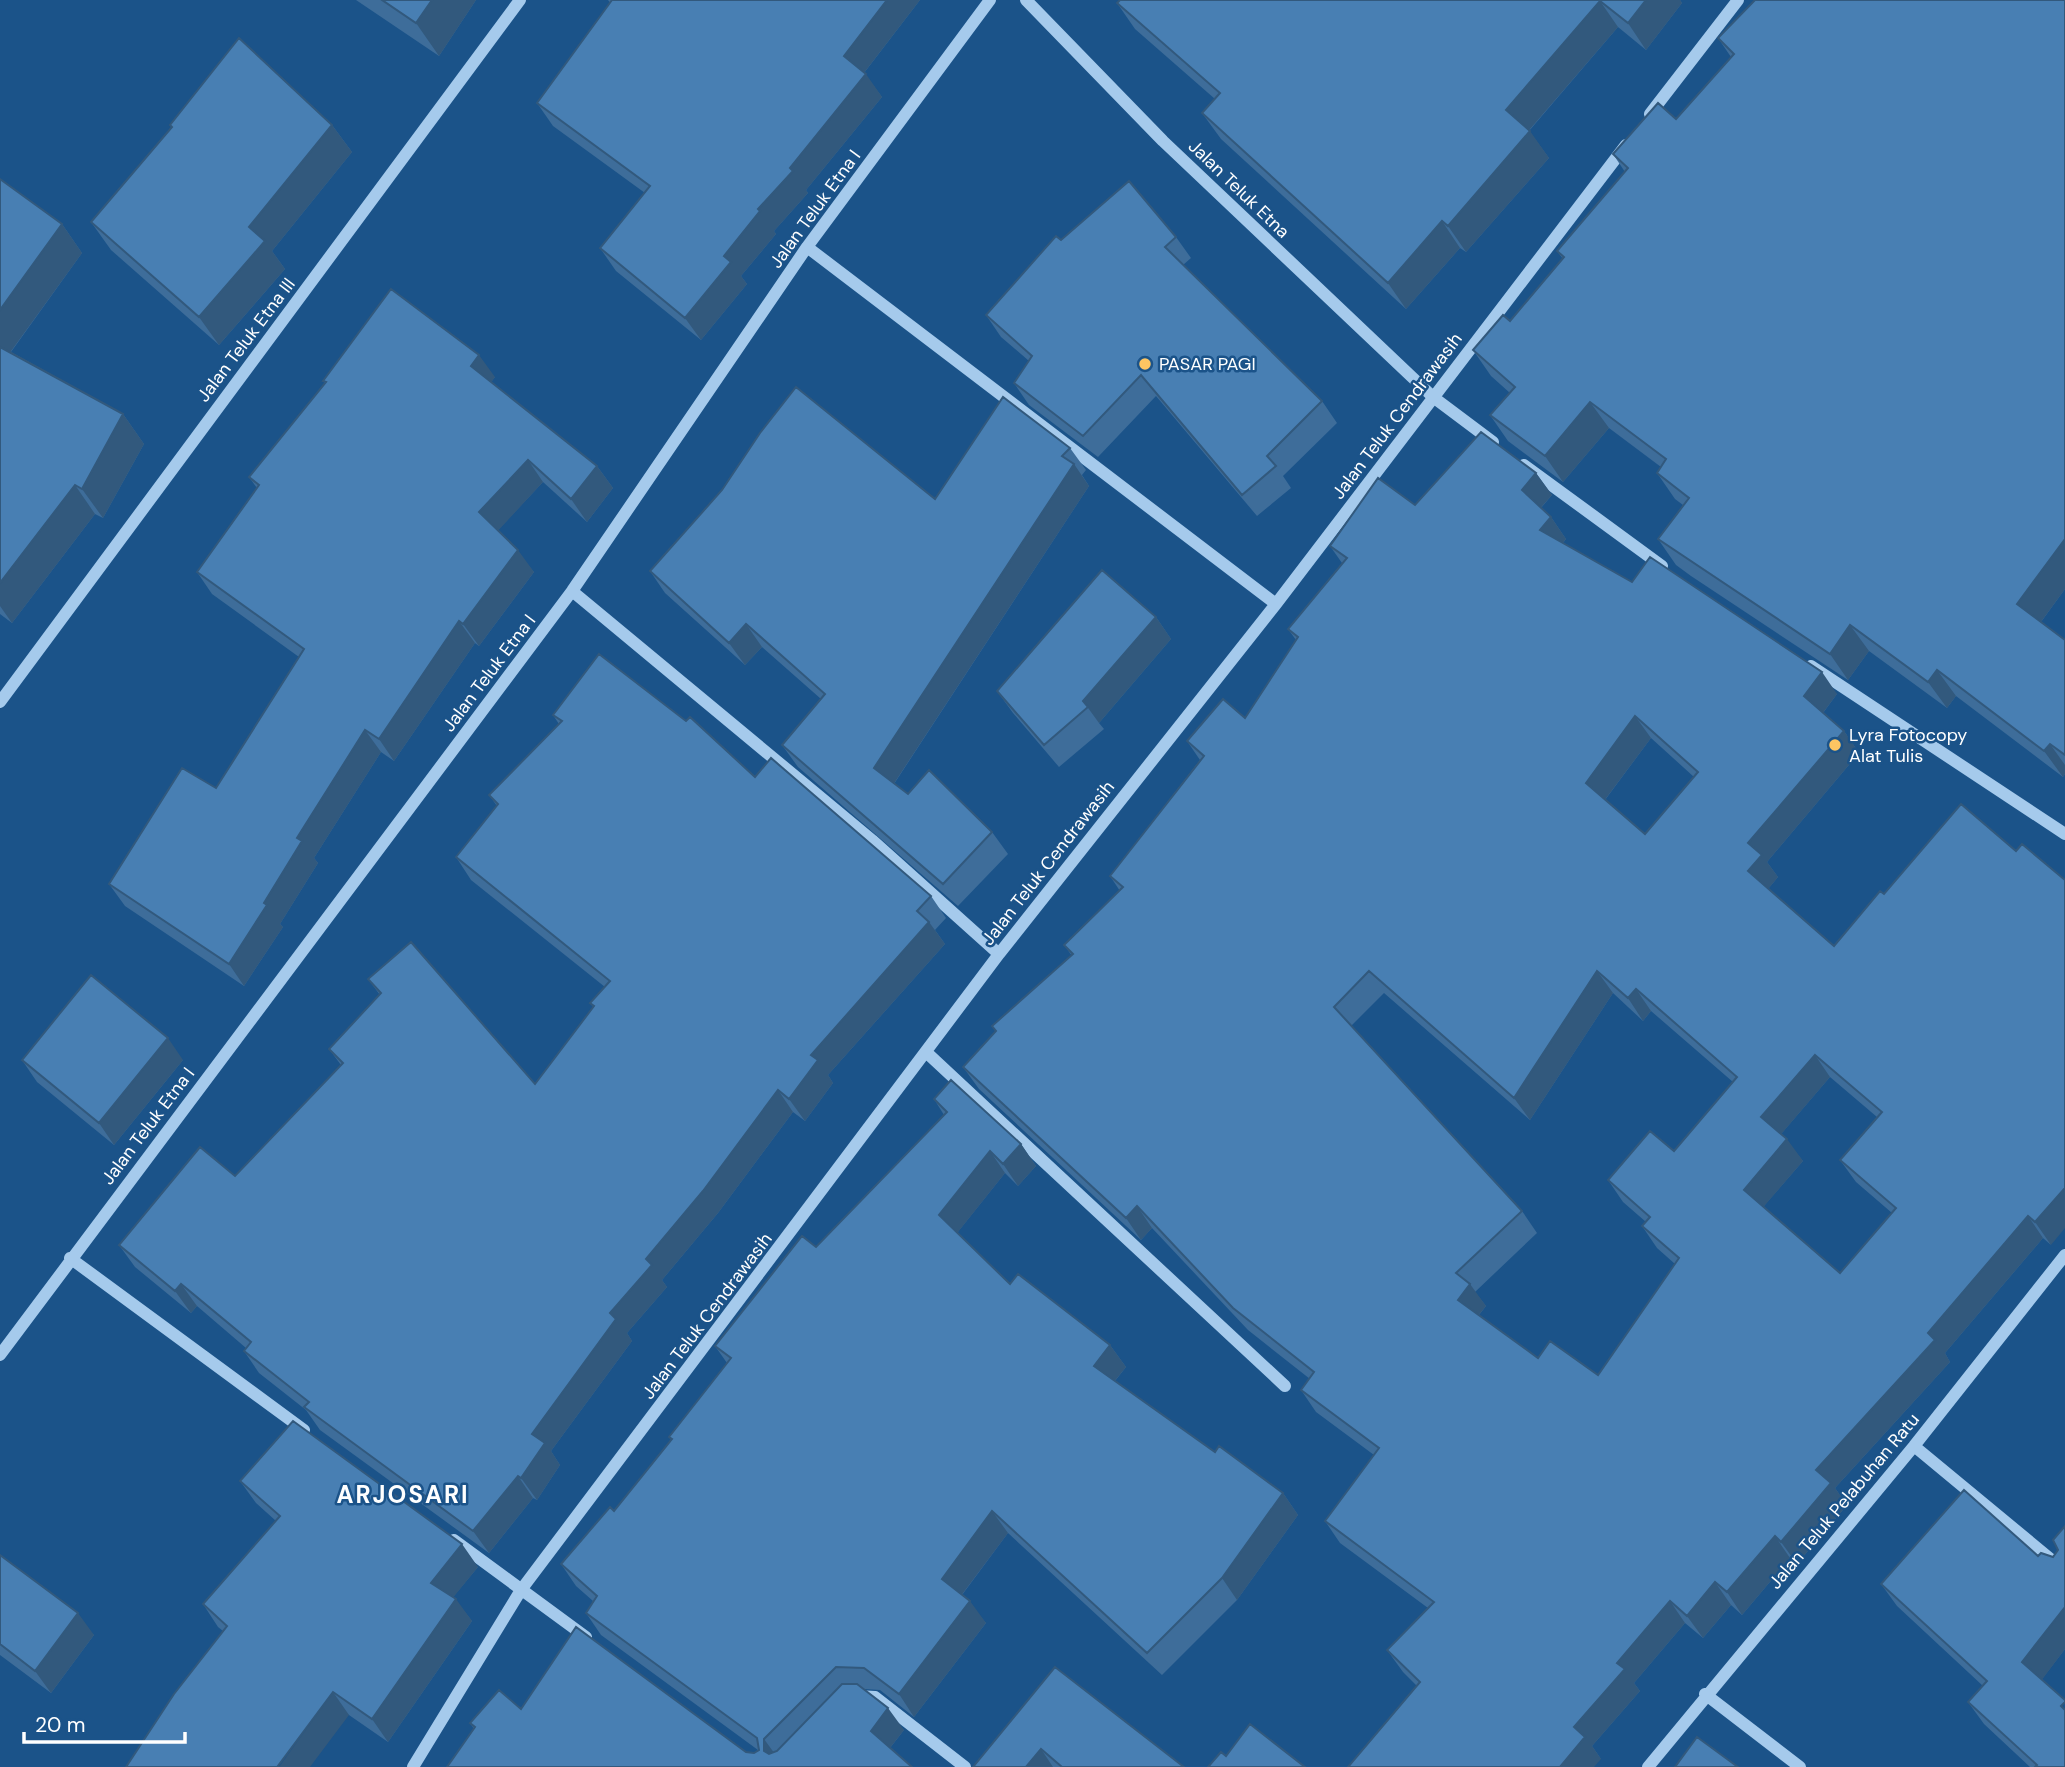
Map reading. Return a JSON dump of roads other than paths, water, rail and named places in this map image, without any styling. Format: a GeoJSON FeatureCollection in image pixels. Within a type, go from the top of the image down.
{"type":"FeatureCollection","features":[{"type":"Feature","properties":{"kind":"street","name":"Jalan Teluk Etna III"},"geometry":{"type":"LineString","coordinates":[[0,702],[520,0]]}},
{"type":"Feature","properties":{"kind":"street","name":"Jalan Teluk Etna I"},"geometry":{"type":"LineString","coordinates":[[0,1354],[572,591],[807,247],[990,0]]}},
{"type":"Feature","properties":{"kind":"street","name":"Jalan Teluk Etna"},"geometry":{"type":"LineString","coordinates":[[1026,0],[1163,141],[1433,397],[1675,576]]}},
{"type":"Feature","properties":{"kind":"street"},"geometry":{"type":"LineString","coordinates":[[1645,121],[1738,0]]}},
{"type":"Feature","properties":{"kind":"street","name":"Jalan Teluk Cendrawasih"},"geometry":{"type":"LineString","coordinates":[[414,1767],[521,1590],[999,954],[1276,604],[1636,132]]}},
{"type":"Feature","properties":{"kind":"street"},"geometry":{"type":"LineString","coordinates":[[807,247],[1276,604]]}},
{"type":"Feature","properties":{"kind":"street"},"geometry":{"type":"LineString","coordinates":[[572,591],[872,840],[999,954]]}},
{"type":"Feature","properties":{"kind":"street"},"geometry":{"type":"LineString","coordinates":[[1800,658],[2065,834]]}},
{"type":"Feature","properties":{"kind":"street"},"geometry":{"type":"LineString","coordinates":[[926,1052],[1285,1386]]}},
{"type":"Feature","properties":{"kind":"street","name":"Jalan Teluk Pelabuhan Ratu"},"geometry":{"type":"LineString","coordinates":[[1648,1767],[1705,1694],[1914,1446],[2065,1255]]}},
{"type":"Feature","properties":{"kind":"street"},"geometry":{"type":"LineString","coordinates":[[70,1258],[312,1436]]}},
{"type":"Feature","properties":{"kind":"street"},"geometry":{"type":"LineString","coordinates":[[1914,1446],[2065,1571]]}},
{"type":"Feature","properties":{"kind":"street"},"geometry":{"type":"LineString","coordinates":[[444,1533],[597,1646]]}},
{"type":"Feature","properties":{"kind":"street"},"geometry":{"type":"LineString","coordinates":[[1705,1694],[1800,1767]]}},
{"type":"Feature","properties":{"kind":"street"},"geometry":{"type":"LineString","coordinates":[[845,1707],[855,1697],[876,1697],[965,1767]]}},
{"type":"Feature","properties":{"kind":"place","name":"PASAR PAGI"},"geometry":{"type":"Point","coordinates":[1145,364]}},
{"type":"Feature","properties":{"kind":"place","name":"Lyra Fotocopy Alat Tulis"},"geometry":{"type":"Point","coordinates":[1835,745]}},
{"type":"Feature","properties":{"kind":"district","name":"ARJOSARI"},"geometry":{"type":"Point","coordinates":[403,1494]}}]}
